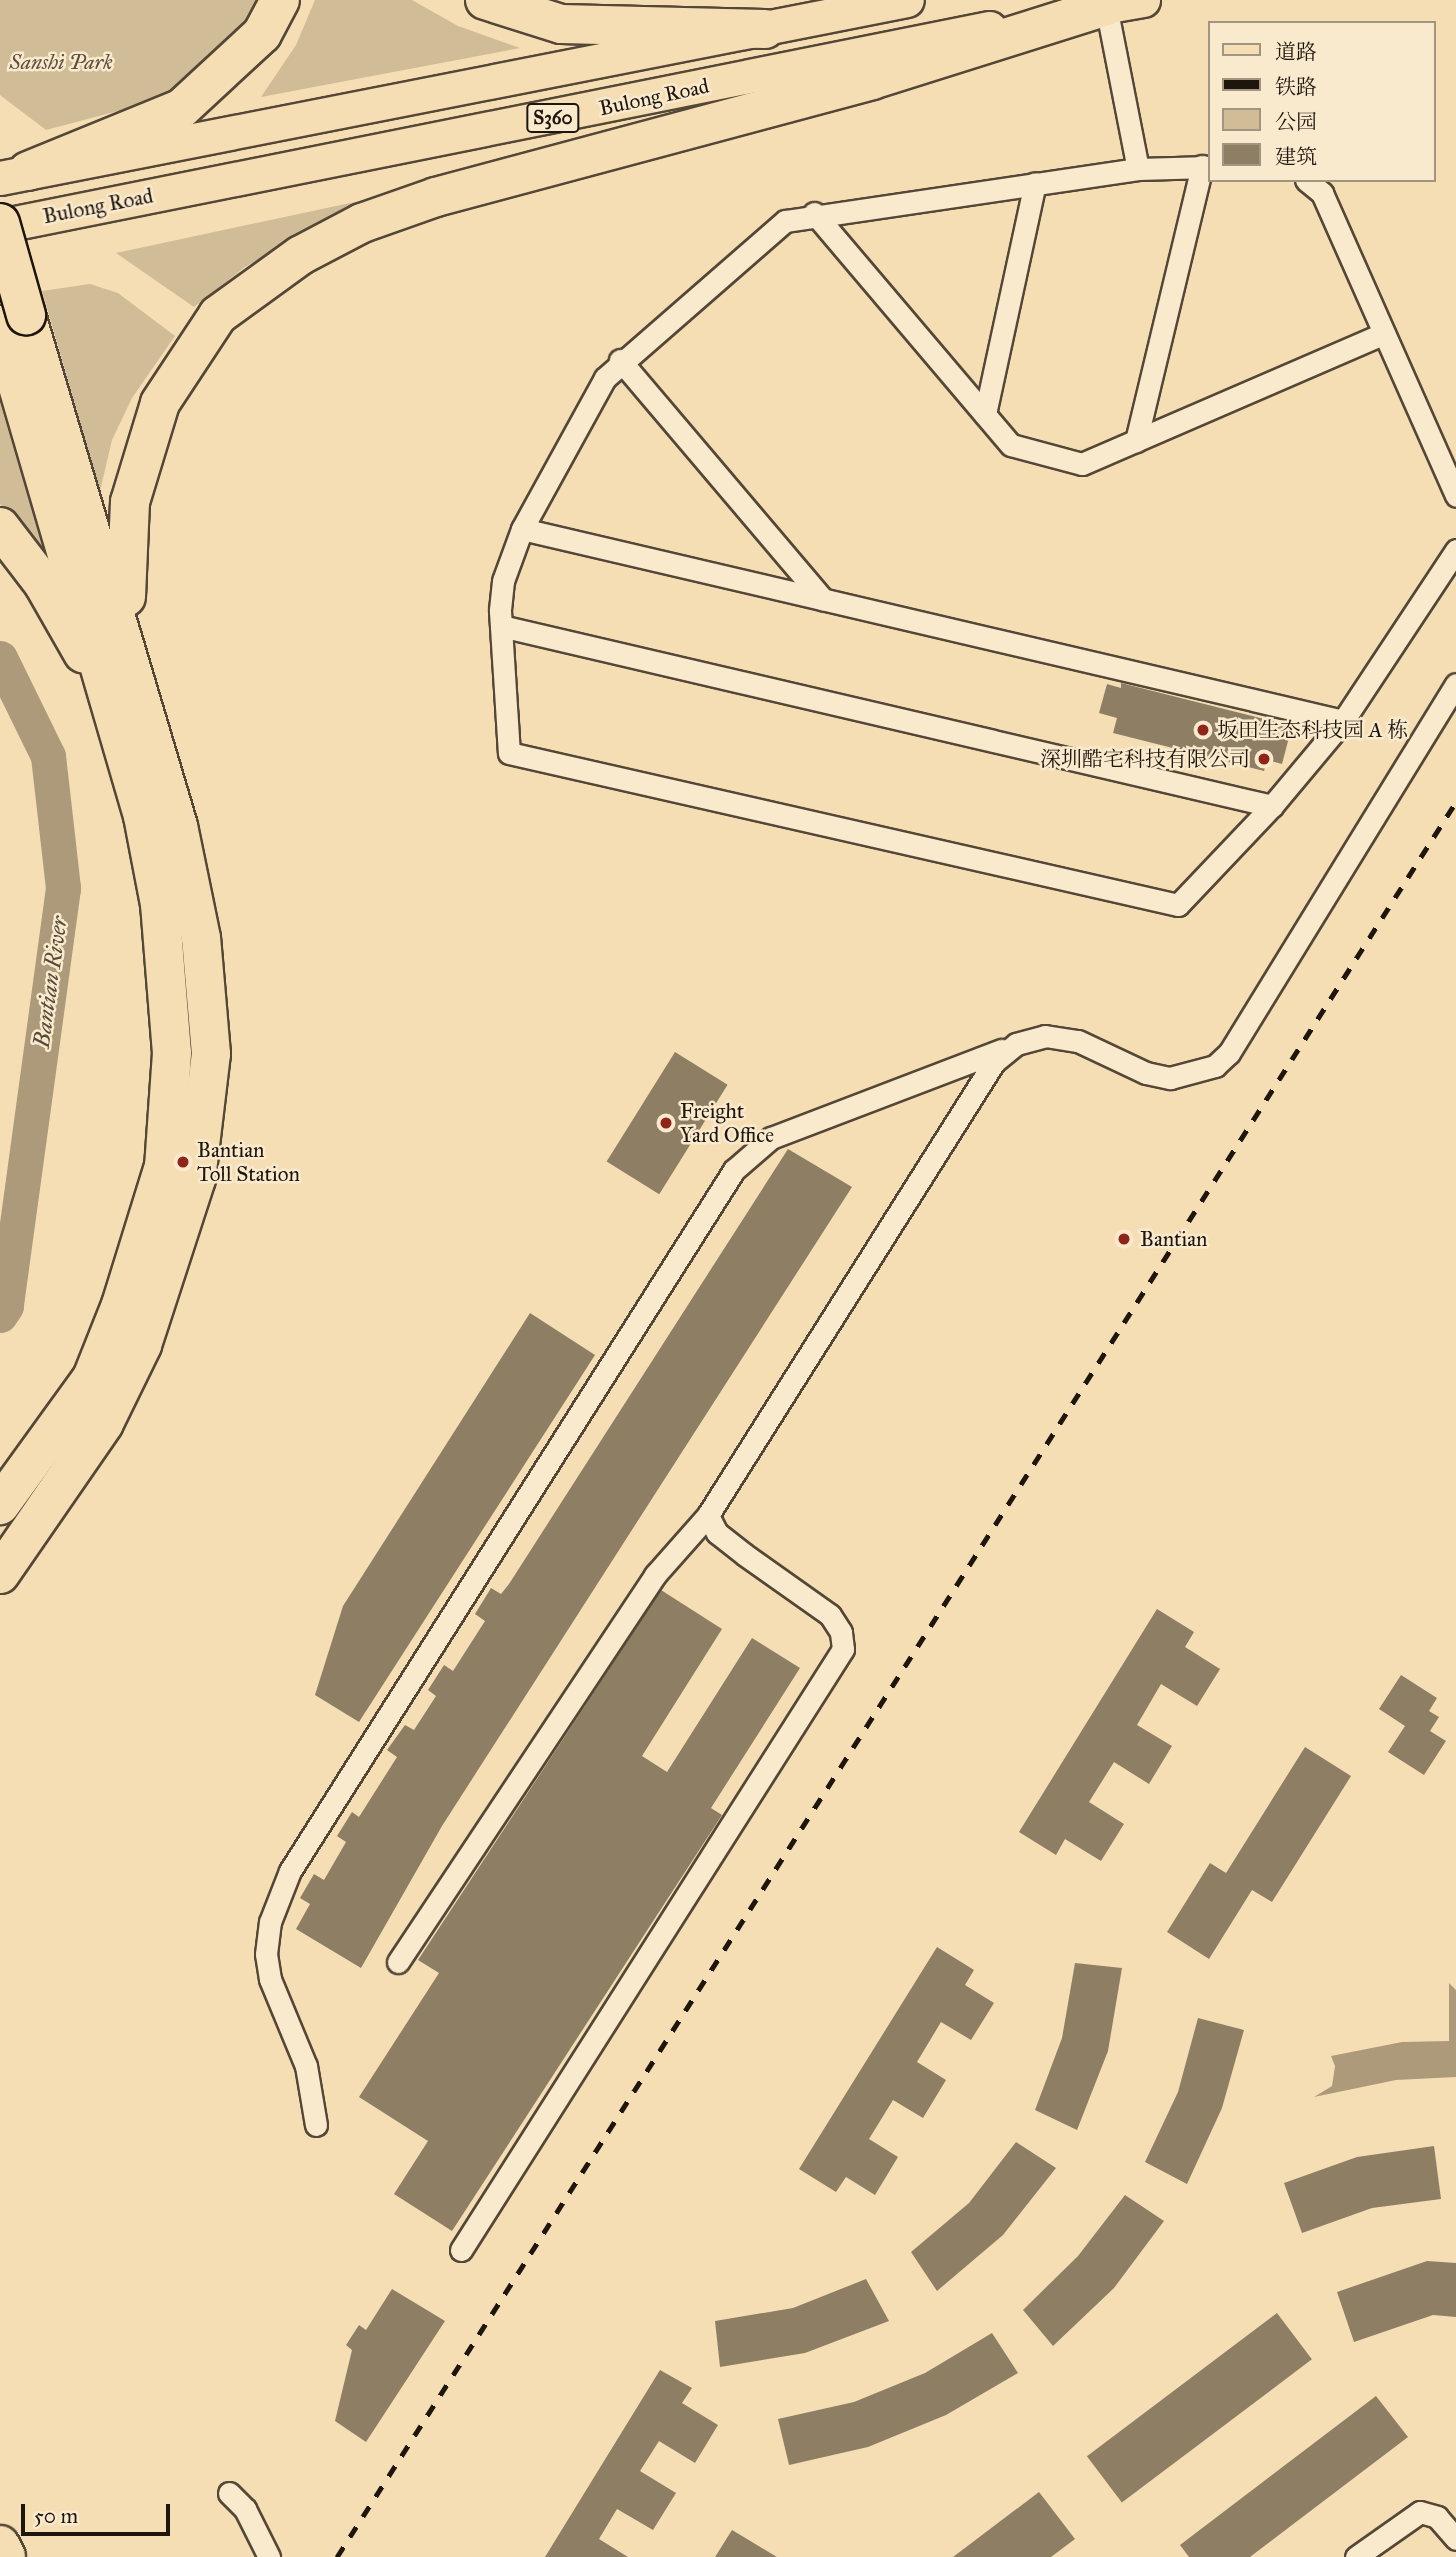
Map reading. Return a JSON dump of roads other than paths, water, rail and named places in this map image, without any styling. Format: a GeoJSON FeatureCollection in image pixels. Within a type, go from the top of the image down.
{"type":"FeatureCollection","features":[{"type":"Feature","properties":{"kind":"highway"},"geometry":{"type":"LineString","coordinates":[[14,174],[182,108],[262,34],[280,0]]}},
{"type":"Feature","properties":{"kind":"highway"},"geometry":{"type":"LineString","coordinates":[[485,0],[561,24],[765,29]]}},
{"type":"Feature","properties":{"kind":"highway"},"geometry":{"type":"LineString","coordinates":[[127,641],[124,563],[130,502],[160,403],[190,351],[218,315],[301,255],[362,223],[436,197],[872,80],[1106,6]]}},
{"type":"Feature","properties":{"kind":"highway"},"geometry":{"type":"LineString","coordinates":[[0,225],[13,320],[153,858],[165,951],[172,1053],[164,1166],[147,1233],[92,1378],[0,1505]]}},
{"type":"Feature","properties":{"kind":"highway"},"geometry":{"type":"LineString","coordinates":[[5,1563],[110,1412],[142,1345],[196,1179],[211,1054],[201,938],[178,826],[127,641],[13,320]]}},
{"type":"Feature","properties":{"kind":"highway"},"geometry":{"type":"LineString","coordinates":[[0,527],[43,583],[114,706]]}},
{"type":"Feature","properties":{"kind":"highway"},"geometry":{"type":"LineString","coordinates":[[0,1475],[51,1436]]}},
{"type":"Feature","properties":{"kind":"highway"},"geometry":{"type":"LineString","coordinates":[[0,2545],[6,2557]]}},
{"type":"Feature","properties":{"kind":"main road","name":"S360"},"geometry":{"type":"LineString","coordinates":[[14,174],[907,0]]}},
{"type":"Feature","properties":{"kind":"main road","name":"Bulong Road"},"geometry":{"type":"LineString","coordinates":[[0,225],[1143,0]]}},
{"type":"Feature","properties":{"kind":"street"},"geometry":{"type":"LineString","coordinates":[[1106,6],[1138,169]]}},
{"type":"Feature","properties":{"kind":"street"},"geometry":{"type":"LineString","coordinates":[[1136,441],[1206,167],[1138,169],[814,213],[785,221],[620,360],[605,378],[522,529],[503,580],[501,626],[509,753],[1178,905],[1272,806],[1343,721],[1456,550]]}},
{"type":"Feature","properties":{"kind":"street"},"geometry":{"type":"LineString","coordinates":[[1308,182],[1322,193],[1456,496]]}},
{"type":"Feature","properties":{"kind":"street"},"geometry":{"type":"LineString","coordinates":[[985,414],[1035,183]]}},
{"type":"Feature","properties":{"kind":"street"},"geometry":{"type":"LineString","coordinates":[[814,213],[1011,445],[1082,464],[1384,333]]}},
{"type":"Feature","properties":{"kind":"street"},"geometry":{"type":"LineString","coordinates":[[620,360],[822,599]]}},
{"type":"Feature","properties":{"kind":"street"},"geometry":{"type":"LineString","coordinates":[[522,529],[1343,721]]}},
{"type":"Feature","properties":{"kind":"street"},"geometry":{"type":"LineString","coordinates":[[501,626],[1272,806]]}},
{"type":"Feature","properties":{"kind":"street"},"geometry":{"type":"LineString","coordinates":[[316,2125],[306,2066],[270,1979],[266,1954],[270,1922],[290,1871],[734,1170],[771,1138],[1017,1044],[1045,1036],[1078,1041],[1146,1073],[1170,1078],[1215,1066],[1229,1053],[1456,684]]}},
{"type":"Feature","properties":{"kind":"street"},"geometry":{"type":"LineString","coordinates":[[398,1962],[655,1576],[708,1516],[978,1084],[1017,1044]]}},
{"type":"Feature","properties":{"kind":"street"},"geometry":{"type":"LineString","coordinates":[[461,2250],[843,1649],[841,1632],[830,1615],[718,1533],[708,1516]]}},
{"type":"Feature","properties":{"kind":"street"},"geometry":{"type":"LineString","coordinates":[[229,2493],[245,2509],[270,2557]]}},
{"type":"Feature","properties":{"kind":"street"},"geometry":{"type":"LineString","coordinates":[[1356,2557],[1420,2512],[1437,2517],[1456,2539]]}},
{"type":"Feature","properties":{"kind":"waterway","name":"Bantian River"},"geometry":{"type":"LineString","coordinates":[[0,658],[48,756],[63,888],[6,1306],[0,1315]]}},
{"type":"Feature","properties":{"kind":"railway"},"geometry":{"type":"LineString","coordinates":[[337,2557],[1456,802]]}},
{"type":"Feature","properties":{"kind":"place","name":"坂田生态科技园 A 栋"},"geometry":{"type":"Point","coordinates":[1203,730]}},
{"type":"Feature","properties":{"kind":"place","name":"深圳酷宅科技有限公司"},"geometry":{"type":"Point","coordinates":[1264,759]}},
{"type":"Feature","properties":{"kind":"place","name":"Freight Yard Office"},"geometry":{"type":"Point","coordinates":[666,1123]}},
{"type":"Feature","properties":{"kind":"place","name":"Bantian Toll Station"},"geometry":{"type":"Point","coordinates":[183,1162]}},
{"type":"Feature","properties":{"kind":"place","name":"Bantian"},"geometry":{"type":"Point","coordinates":[1124,1239]}},
{"type":"Feature","properties":{"kind":"park label","name":"Sanshi Park"},"geometry":{"type":"Point","coordinates":[61,62]}}]}
